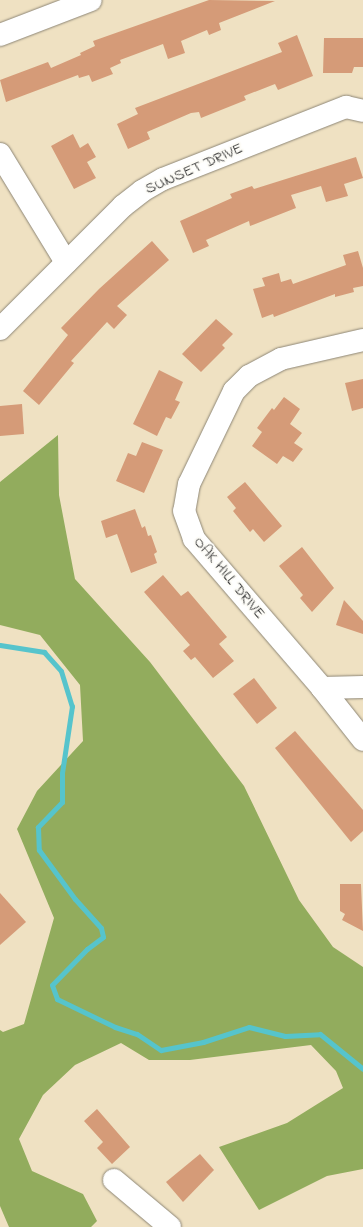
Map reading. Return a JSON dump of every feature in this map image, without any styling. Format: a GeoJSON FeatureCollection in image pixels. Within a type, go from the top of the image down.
{"type":"FeatureCollection","features":[{"type":"Feature","properties":{"kind":"street"},"geometry":{"type":"LineString","coordinates":[[0,35],[91,0]]}},
{"type":"Feature","properties":{"kind":"street","name":"SUNSET DRIVE"},"geometry":{"type":"LineString","coordinates":[[0,329],[122,206],[163,179],[346,107],[363,111]]}},
{"type":"Feature","properties":{"kind":"street"},"geometry":{"type":"LineString","coordinates":[[0,154],[66,262]]}},
{"type":"Feature","properties":{"kind":"street","name":"OAK HILL DRIVE"},"geometry":{"type":"LineString","coordinates":[[363,340],[281,359],[249,376],[234,392],[185,496],[184,511],[194,539],[322,688],[363,740]]}},
{"type":"Feature","properties":{"kind":"street"},"geometry":{"type":"LineString","coordinates":[[322,688],[363,687]]}},
{"type":"Feature","properties":{"kind":"street"},"geometry":{"type":"LineString","coordinates":[[114,1180],[170,1227]]}},
{"type":"Feature","properties":{"kind":"green space"},"geometry":{"type":"Polygon","coordinates":[[[58,435],[59,495],[75,579],[150,662],[244,786],[299,900],[333,947],[363,967],[363,1169],[327,1176],[259,1210],[219,1147],[287,1123],[343,1088],[336,1071],[311,1045],[190,1060],[149,1060],[121,1043],[75,1065],[43,1095],[19,1139],[32,1171],[83,1194],[97,1221],[91,1227],[9,1227],[0,1206],[0,1030],[3,1032],[24,1024],[54,918],[17,829],[37,791],[83,741],[80,685],[40,635],[0,625],[0,482],[58,435]]]}},
{"type":"Feature","properties":{"kind":"building"},"geometry":{"type":"Polygon","coordinates":[[[209,0],[275,1],[219,23],[221,30],[209,35],[207,30],[181,41],[185,53],[168,59],[163,44],[120,60],[121,63],[110,68],[113,74],[92,82],[89,75],[79,78],[78,75],[6,102],[0,80],[48,62],[51,68],[81,55],[80,53],[95,46],[93,41],[209,0]]]}},
{"type":"Feature","properties":{"kind":"building"},"geometry":{"type":"Polygon","coordinates":[[[297,35],[313,76],[278,90],[275,84],[244,96],[246,100],[201,118],[199,112],[191,113],[147,132],[150,139],[128,149],[117,124],[138,114],[135,108],[282,52],[278,43],[297,35]]]}},
{"type":"Feature","properties":{"kind":"building"},"geometry":{"type":"Polygon","coordinates":[[[324,38],[363,38],[363,67],[354,67],[352,73],[323,73],[324,38]]]}},
{"type":"Feature","properties":{"kind":"building"},"geometry":{"type":"Polygon","coordinates":[[[73,134],[80,148],[88,143],[96,157],[87,162],[96,178],[74,189],[51,146],[73,134]]]}},
{"type":"Feature","properties":{"kind":"building"},"geometry":{"type":"Polygon","coordinates":[[[356,157],[363,178],[344,184],[348,196],[326,202],[321,186],[291,195],[296,208],[250,226],[249,221],[206,240],[209,246],[193,253],[180,221],[232,198],[230,194],[252,186],[254,189],[356,157]]]}},
{"type":"Feature","properties":{"kind":"building"},"geometry":{"type":"Polygon","coordinates":[[[152,241],[169,260],[117,306],[127,315],[114,329],[107,322],[71,361],[74,363],[39,405],[23,391],[68,335],[61,328],[99,289],[152,241]]]}},
{"type":"Feature","properties":{"kind":"building"},"geometry":{"type":"Polygon","coordinates":[[[358,251],[363,268],[363,286],[353,288],[354,292],[335,297],[335,294],[274,317],[273,314],[262,318],[253,289],[265,286],[262,278],[279,273],[281,282],[291,279],[293,284],[346,265],[343,255],[358,251]]]}},
{"type":"Feature","properties":{"kind":"building"},"geometry":{"type":"Polygon","coordinates":[[[216,319],[233,334],[222,345],[225,348],[201,372],[182,354],[216,319]]]}},
{"type":"Feature","properties":{"kind":"building"},"geometry":{"type":"Polygon","coordinates":[[[159,370],[183,382],[175,400],[180,402],[171,419],[166,417],[157,436],[133,424],[159,370]]]}},
{"type":"Feature","properties":{"kind":"building"},"geometry":{"type":"Polygon","coordinates":[[[363,379],[363,408],[352,411],[345,383],[363,379]]]}},
{"type":"Feature","properties":{"kind":"building"},"geometry":{"type":"Polygon","coordinates":[[[284,397],[300,409],[290,424],[302,433],[294,443],[303,449],[293,462],[283,456],[277,464],[252,446],[262,432],[257,428],[272,408],[274,410],[284,397]]]}},
{"type":"Feature","properties":{"kind":"building"},"geometry":{"type":"Polygon","coordinates":[[[22,404],[24,434],[0,436],[0,406],[22,404]]]}},
{"type":"Feature","properties":{"kind":"building"},"geometry":{"type":"Polygon","coordinates":[[[142,442],[163,450],[144,493],[116,481],[128,453],[136,456],[142,442]]]}},
{"type":"Feature","properties":{"kind":"building"},"geometry":{"type":"Polygon","coordinates":[[[245,482],[282,526],[264,542],[253,529],[250,532],[233,511],[236,508],[227,497],[245,482]]]}},
{"type":"Feature","properties":{"kind":"building"},"geometry":{"type":"Polygon","coordinates":[[[135,509],[142,528],[145,526],[148,536],[151,535],[157,552],[154,554],[157,563],[131,573],[117,534],[106,538],[101,521],[135,509]]]}},
{"type":"Feature","properties":{"kind":"building"},"geometry":{"type":"Polygon","coordinates":[[[302,547],[334,588],[312,612],[300,598],[303,595],[279,566],[302,547]]]}},
{"type":"Feature","properties":{"kind":"building"},"geometry":{"type":"Polygon","coordinates":[[[163,575],[181,596],[188,591],[227,637],[219,644],[234,661],[213,678],[195,657],[191,660],[183,651],[190,645],[144,592],[163,575]]]}},
{"type":"Feature","properties":{"kind":"building"},"geometry":{"type":"Polygon","coordinates":[[[344,600],[363,621],[363,634],[336,625],[344,600]]]}},
{"type":"Feature","properties":{"kind":"building"},"geometry":{"type":"Polygon","coordinates":[[[254,678],[277,708],[257,724],[233,694],[254,678]]]}},
{"type":"Feature","properties":{"kind":"building"},"geometry":{"type":"Polygon","coordinates":[[[295,731],[363,810],[363,831],[351,842],[275,748],[295,731]]]}},
{"type":"Feature","properties":{"kind":"building"},"geometry":{"type":"Polygon","coordinates":[[[340,884],[361,884],[363,931],[342,920],[345,914],[340,911],[340,884]]]}},
{"type":"Feature","properties":{"kind":"building"},"geometry":{"type":"Polygon","coordinates":[[[0,893],[26,922],[0,945],[0,893]]]}},
{"type":"Feature","properties":{"kind":"building"},"geometry":{"type":"Polygon","coordinates":[[[97,1109],[130,1147],[112,1164],[97,1148],[103,1142],[84,1121],[97,1109]]]}},
{"type":"Feature","properties":{"kind":"building"},"geometry":{"type":"Polygon","coordinates":[[[200,1154],[214,1170],[183,1202],[166,1182],[200,1154]]]}},
{"type":"Feature","properties":{"kind":"waterway"},"geometry":{"type":"LineString","coordinates":[[0,645],[44,652],[61,671],[72,706],[62,773],[62,802],[38,827],[39,850],[75,899],[101,928],[103,937],[87,949],[52,985],[57,999],[115,1027],[137,1034],[161,1050],[203,1042],[249,1027],[285,1036],[320,1034],[363,1069]]}}]}
